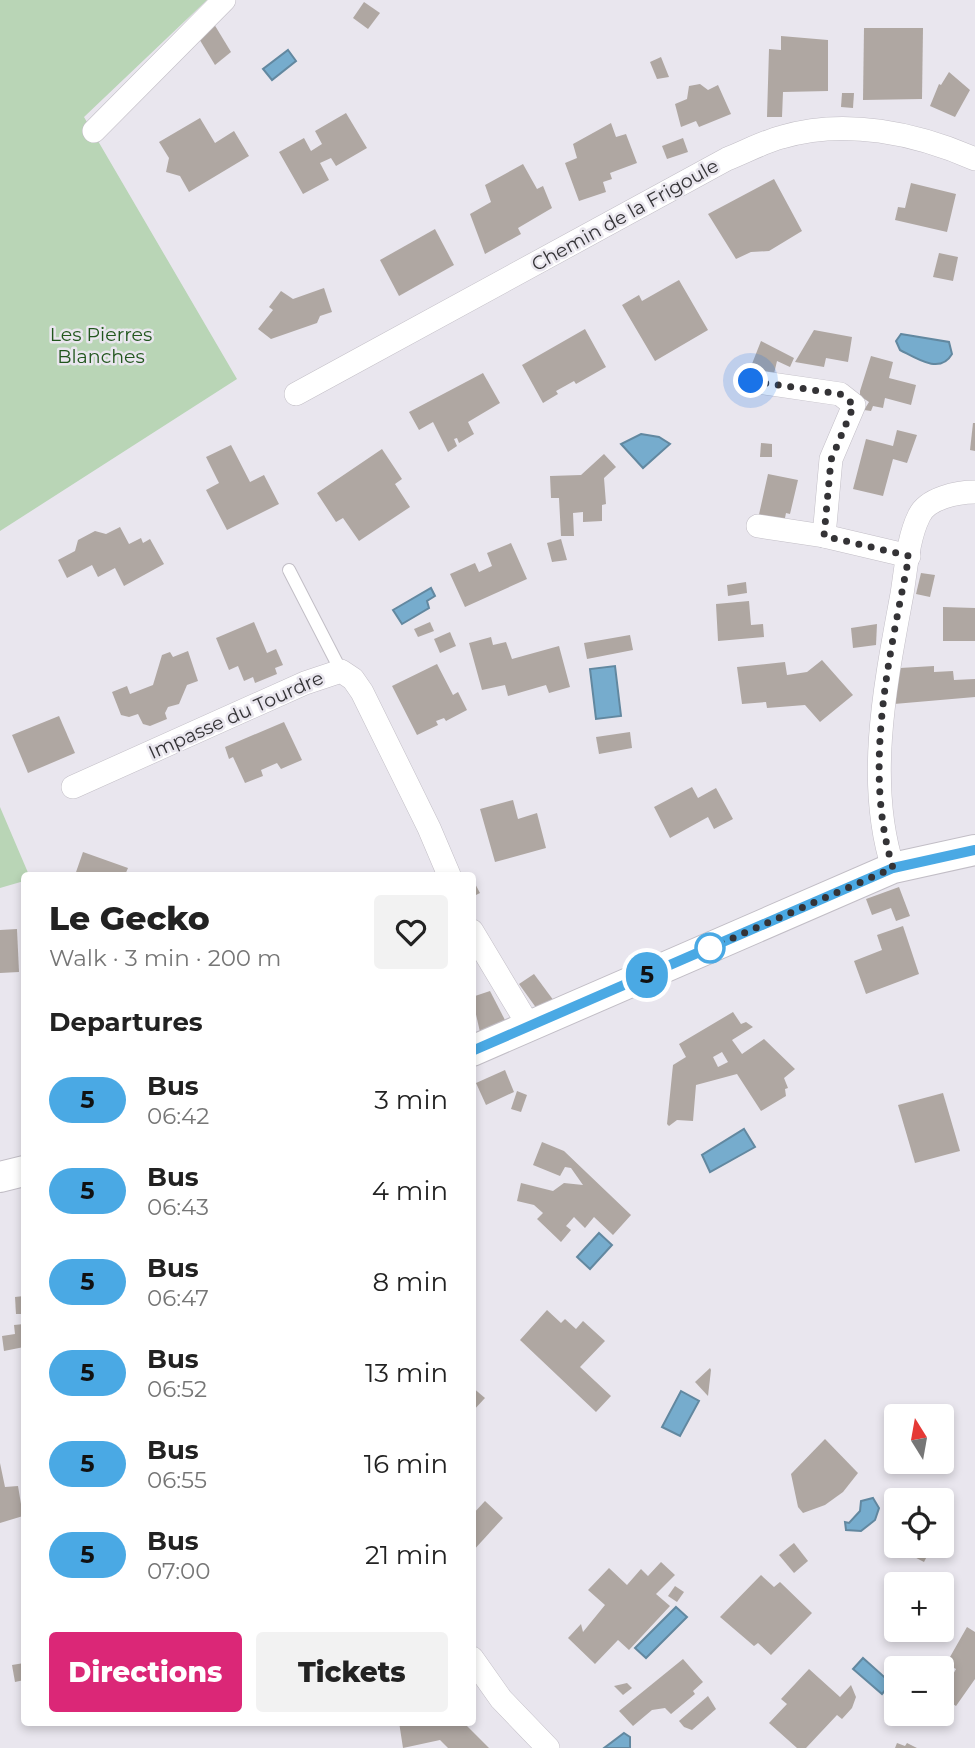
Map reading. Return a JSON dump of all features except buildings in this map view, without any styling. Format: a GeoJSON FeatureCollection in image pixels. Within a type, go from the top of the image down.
{"type":"FeatureCollection","features":[{"type":"Feature","properties":{"kind":"street"},"geometry":{"type":"LineString","coordinates":[[94,131],[224,0]]}},
{"type":"Feature","properties":{"kind":"street","name":"Chemin de la Frigoule"},"geometry":{"type":"LineString","coordinates":[[296,394],[727,159],[782,136],[826,129],[864,129],[907,135],[975,159]]}},
{"type":"Feature","properties":{"kind":"street"},"geometry":{"type":"LineString","coordinates":[[751,381],[840,394],[854,405],[831,460],[824,536]]}},
{"type":"Feature","properties":{"kind":"street"},"geometry":{"type":"LineString","coordinates":[[893,868],[881,793],[881,737],[887,674],[909,556],[919,514],[932,503],[959,492],[975,492]]}},
{"type":"Feature","properties":{"kind":"street"},"geometry":{"type":"LineString","coordinates":[[758,526],[824,536],[909,556]]}},
{"type":"Feature","properties":{"kind":"street","name":"Impasse du Tourdre"},"geometry":{"type":"LineString","coordinates":[[73,787],[304,683],[341,671],[353,679],[362,692],[448,872]]}},
{"type":"Feature","properties":{"kind":"street"},"geometry":{"type":"LineString","coordinates":[[476,1049],[893,868],[975,850]]}},
{"type":"Feature","properties":{"kind":"street"},"geometry":{"type":"LineString","coordinates":[[476,937],[529,1026]]}},
{"type":"Feature","properties":{"kind":"street"},"geometry":{"type":"LineString","coordinates":[[0,1177],[21,1172]]}},
{"type":"Feature","properties":{"kind":"street"},"geometry":{"type":"LineString","coordinates":[[476,1664],[501,1699],[548,1748]]}},
{"type":"Feature","properties":{"kind":"lane"},"geometry":{"type":"LineString","coordinates":[[289,570],[341,671]]}},
{"type":"Feature","properties":{"kind":"green space","name":"Les Pierres Blanches"},"geometry":{"type":"Polygon","coordinates":[[[0,0],[207,0],[84,117],[237,379],[0,531],[0,0]]]}},
{"type":"Feature","properties":{"kind":"green space"},"geometry":{"type":"Polygon","coordinates":[[[0,807],[28,872],[21,872],[21,882],[0,888],[0,807]]]}},
{"type":"Feature","properties":{"kind":"water"},"geometry":{"type":"Polygon","coordinates":[[[288,50],[296,61],[272,80],[263,69],[288,50]]]}},
{"type":"Feature","properties":{"kind":"water"},"geometry":{"type":"Polygon","coordinates":[[[901,334],[949,342],[952,354],[941,363],[920,360],[900,350],[896,341],[901,334]]]}},
{"type":"Feature","properties":{"kind":"water"},"geometry":{"type":"Polygon","coordinates":[[[641,434],[659,437],[670,444],[643,468],[621,444],[641,434]]]}},
{"type":"Feature","properties":{"kind":"water"},"geometry":{"type":"Polygon","coordinates":[[[431,588],[435,596],[427,601],[429,608],[402,624],[393,610],[431,588]]]}},
{"type":"Feature","properties":{"kind":"water"},"geometry":{"type":"Polygon","coordinates":[[[615,666],[621,716],[596,719],[590,669],[615,666]]]}},
{"type":"Feature","properties":{"kind":"water"},"geometry":{"type":"Polygon","coordinates":[[[744,1129],[755,1147],[710,1172],[702,1155],[744,1129]]]}},
{"type":"Feature","properties":{"kind":"water"},"geometry":{"type":"Polygon","coordinates":[[[599,1233],[612,1245],[590,1269],[577,1257],[599,1233]]]}},
{"type":"Feature","properties":{"kind":"water"},"geometry":{"type":"Polygon","coordinates":[[[681,1391],[699,1401],[680,1436],[662,1427],[681,1391]]]}},
{"type":"Feature","properties":{"kind":"water"},"geometry":{"type":"Polygon","coordinates":[[[873,1498],[879,1508],[875,1520],[861,1531],[846,1530],[845,1522],[849,1523],[860,1511],[861,1501],[873,1498]]]}},
{"type":"Feature","properties":{"kind":"water"},"geometry":{"type":"Polygon","coordinates":[[[676,1607],[687,1617],[646,1658],[635,1648],[676,1607]]]}},
{"type":"Feature","properties":{"kind":"water"},"geometry":{"type":"Polygon","coordinates":[[[863,1658],[884,1677],[884,1692],[882,1694],[853,1669],[863,1658]]]}},
{"type":"Feature","properties":{"kind":"water"},"geometry":{"type":"Polygon","coordinates":[[[624,1733],[630,1737],[630,1748],[604,1748],[624,1733]]]}},
{"type":"Feature","properties":{"kind":"bus line","name":"5"},"geometry":{"type":"LineString","coordinates":[[476,1049],[893,868],[975,850]]}},
{"type":"Feature","properties":{"kind":"route"},"geometry":{"type":"LineString","coordinates":[[710,948],[893,868],[888,851],[881,793],[881,737],[887,674],[909,556],[824,536],[831,460],[854,405],[840,394],[751,381]]}}]}
